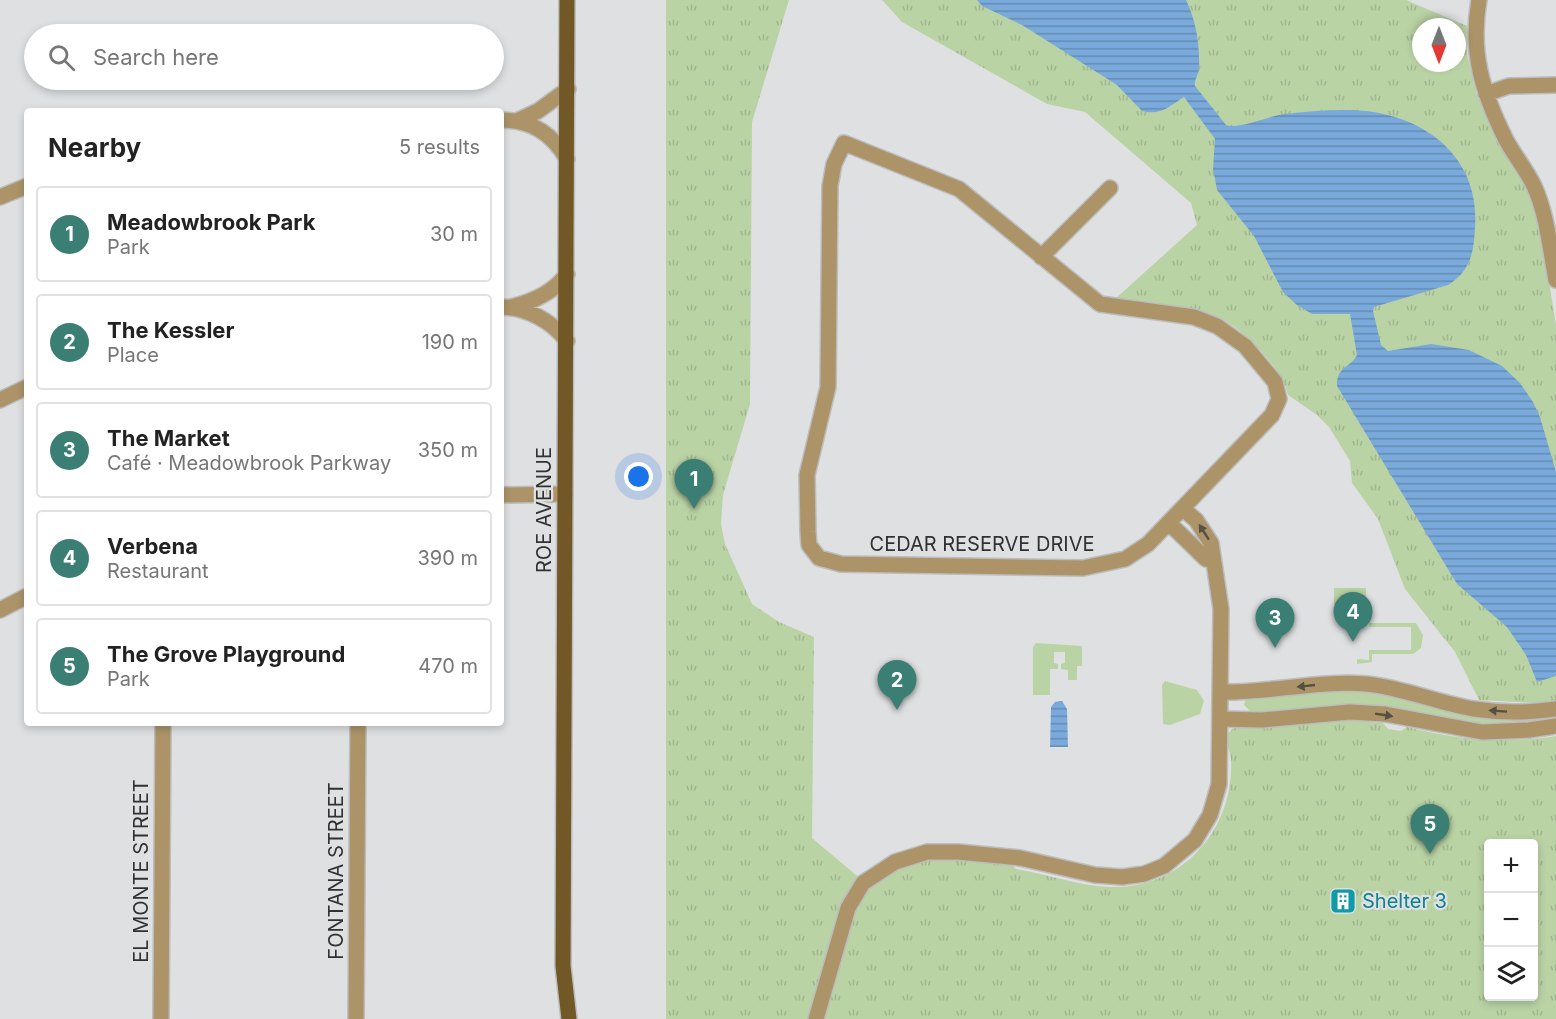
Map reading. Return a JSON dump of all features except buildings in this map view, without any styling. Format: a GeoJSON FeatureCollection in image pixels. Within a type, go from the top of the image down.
{"type":"FeatureCollection","features":[{"type":"Feature","properties":{"kind":"main road","name":"ROE AVENUE"},"geometry":{"type":"LineString","coordinates":[[567,0],[563,966],[569,1019]]}},
{"type":"Feature","properties":{"kind":"street"},"geometry":{"type":"LineString","coordinates":[[1479,0],[1474,29],[1478,69],[1505,138],[1534,186],[1545,224],[1556,280]]}},
{"type":"Feature","properties":{"kind":"street"},"geometry":{"type":"LineString","coordinates":[[1486,94],[1516,85],[1556,85]]}},
{"type":"Feature","properties":{"kind":"street"},"geometry":{"type":"LineString","coordinates":[[504,120],[519,120],[538,111],[568,90]]}},
{"type":"Feature","properties":{"kind":"street"},"geometry":{"type":"LineString","coordinates":[[519,120],[550,136],[567,159]]}},
{"type":"Feature","properties":{"kind":"street","name":"CEDAR RESERVE DRIVE"},"geometry":{"type":"LineString","coordinates":[[843,143],[960,189],[1041,257],[1100,304],[1194,317],[1217,326],[1245,346],[1275,382],[1279,399],[1272,415],[1169,523],[1139,552],[1125,559],[1097,566],[841,564],[819,558],[809,545],[807,475],[827,396],[830,186],[834,164],[843,143]]}},
{"type":"Feature","properties":{"kind":"street"},"geometry":{"type":"LineString","coordinates":[[1041,257],[1110,188]]}},
{"type":"Feature","properties":{"kind":"street"},"geometry":{"type":"LineString","coordinates":[[506,307],[527,303],[550,290],[567,274]]}},
{"type":"Feature","properties":{"kind":"street"},"geometry":{"type":"LineString","coordinates":[[506,307],[550,324],[567,341]]}},
{"type":"Feature","properties":{"kind":"street"},"geometry":{"type":"LineString","coordinates":[[0,400],[24,388]]}},
{"type":"Feature","properties":{"kind":"street"},"geometry":{"type":"LineString","coordinates":[[504,495],[565,494]]}},
{"type":"Feature","properties":{"kind":"street"},"geometry":{"type":"LineString","coordinates":[[816,1019],[848,908],[863,884],[895,862],[927,852],[989,854],[1095,875],[1122,877],[1155,870],[1177,857],[1195,840],[1210,815],[1220,769],[1220,598],[1211,543],[1206,533],[1183,509]]}},
{"type":"Feature","properties":{"kind":"street"},"geometry":{"type":"LineString","coordinates":[[1169,523],[1206,559],[1213,561]]}},
{"type":"Feature","properties":{"kind":"street"},"geometry":{"type":"LineString","coordinates":[[0,610],[24,598]]}},
{"type":"Feature","properties":{"kind":"street"},"geometry":{"type":"LineString","coordinates":[[1221,692],[1367,684],[1413,692],[1474,709],[1537,712],[1556,709]]}},
{"type":"Feature","properties":{"kind":"street"},"geometry":{"type":"LineString","coordinates":[[1221,719],[1262,720],[1350,712],[1385,714],[1482,732],[1507,732],[1556,726]]}},
{"type":"Feature","properties":{"kind":"street","name":"EL MONTE STREET"},"geometry":{"type":"LineString","coordinates":[[161,1019],[163,726]]}},
{"type":"Feature","properties":{"kind":"street","name":"FONTANA STREET"},"geometry":{"type":"LineString","coordinates":[[356,1019],[358,726]]}},
{"type":"Feature","properties":{"kind":"green space"},"geometry":{"type":"Polygon","coordinates":[[[666,0],[789,0],[752,122],[750,404],[723,495],[721,524],[725,544],[752,604],[779,622],[814,637],[812,838],[869,886],[904,864],[939,857],[1011,864],[1016,869],[1087,884],[1110,887],[1136,885],[1159,878],[1180,867],[1198,851],[1213,832],[1230,786],[1231,756],[1227,742],[1228,733],[1237,726],[1346,720],[1383,723],[1388,729],[1401,731],[1407,727],[1463,738],[1518,740],[1556,736],[1556,1019],[666,1019],[666,0]]]}},
{"type":"Feature","properties":{"kind":"green space"},"geometry":{"type":"Polygon","coordinates":[[[882,0],[1406,0],[1448,18],[1412,18],[1412,72],[1466,72],[1467,26],[1467,54],[1476,92],[1490,124],[1529,190],[1540,226],[1556,325],[1556,704],[1479,700],[1455,652],[1405,589],[1378,519],[1352,483],[1350,461],[1329,427],[1317,415],[1288,395],[1274,367],[1244,334],[1211,314],[1176,307],[1114,300],[1197,225],[1191,203],[1085,112],[1047,104],[902,22],[882,0]]]}},
{"type":"Feature","properties":{"kind":"green space"},"geometry":{"type":"Polygon","coordinates":[[[1334,588],[1366,588],[1366,605],[1334,605],[1334,588]]]}},
{"type":"Feature","properties":{"kind":"green space"},"geometry":{"type":"Polygon","coordinates":[[[1369,623],[1416,623],[1423,635],[1421,648],[1413,654],[1372,654],[1372,662],[1357,664],[1357,659],[1369,660],[1369,650],[1411,650],[1411,627],[1369,627],[1369,623]]]}},
{"type":"Feature","properties":{"kind":"green space"},"geometry":{"type":"Polygon","coordinates":[[[1036,643],[1082,646],[1082,666],[1077,666],[1077,680],[1068,680],[1068,670],[1061,669],[1061,664],[1065,663],[1065,652],[1054,652],[1054,663],[1058,664],[1058,669],[1050,669],[1050,695],[1033,695],[1033,647],[1036,643]]]}},
{"type":"Feature","properties":{"kind":"green space"},"geometry":{"type":"Polygon","coordinates":[[[1165,681],[1197,690],[1204,701],[1200,714],[1170,725],[1163,724],[1162,685],[1165,681]]]}},
{"type":"Feature","properties":{"kind":"green space"},"geometry":{"type":"Polygon","coordinates":[[[1345,689],[1556,714],[1556,721],[1511,727],[1251,712],[1244,705],[1246,698],[1345,689]]]}},
{"type":"Feature","properties":{"kind":"water"},"geometry":{"type":"Polygon","coordinates":[[[977,0],[1186,0],[1195,24],[1199,50],[1199,68],[1195,86],[1226,125],[1238,126],[1278,115],[1298,113],[1336,110],[1369,111],[1417,126],[1438,139],[1454,156],[1467,176],[1474,200],[1474,244],[1470,260],[1462,273],[1448,285],[1374,307],[1373,311],[1381,345],[1388,351],[1431,344],[1469,350],[1502,366],[1520,383],[1533,402],[1540,417],[1556,472],[1556,676],[1537,682],[1526,655],[1507,627],[1457,584],[1337,386],[1341,371],[1357,355],[1350,314],[1312,314],[1297,305],[1283,292],[1254,236],[1217,190],[1213,169],[1215,139],[1184,97],[1160,111],[1142,111],[1117,85],[1022,25],[982,6],[977,0]]]}},
{"type":"Feature","properties":{"kind":"water"},"geometry":{"type":"Polygon","coordinates":[[[1062,701],[1067,709],[1068,747],[1050,747],[1051,707],[1055,702],[1062,701]]]}},
{"type":"Feature","properties":{"kind":"place","name":"Meadowbrook Park"},"geometry":{"type":"Point","coordinates":[694,509]}},
{"type":"Feature","properties":{"kind":"place","name":"Verbena"},"geometry":{"type":"Point","coordinates":[1353,642]}},
{"type":"Feature","properties":{"kind":"place","name":"The Market"},"geometry":{"type":"Point","coordinates":[1275,648]}},
{"type":"Feature","properties":{"kind":"place","name":"The Kessler"},"geometry":{"type":"Point","coordinates":[897,710]}},
{"type":"Feature","properties":{"kind":"place","name":"The Grove Playground"},"geometry":{"type":"Point","coordinates":[1430,854]}},
{"type":"Feature","properties":{"kind":"place","name":"Shelter 3"},"geometry":{"type":"Point","coordinates":[1343,901]}}]}
